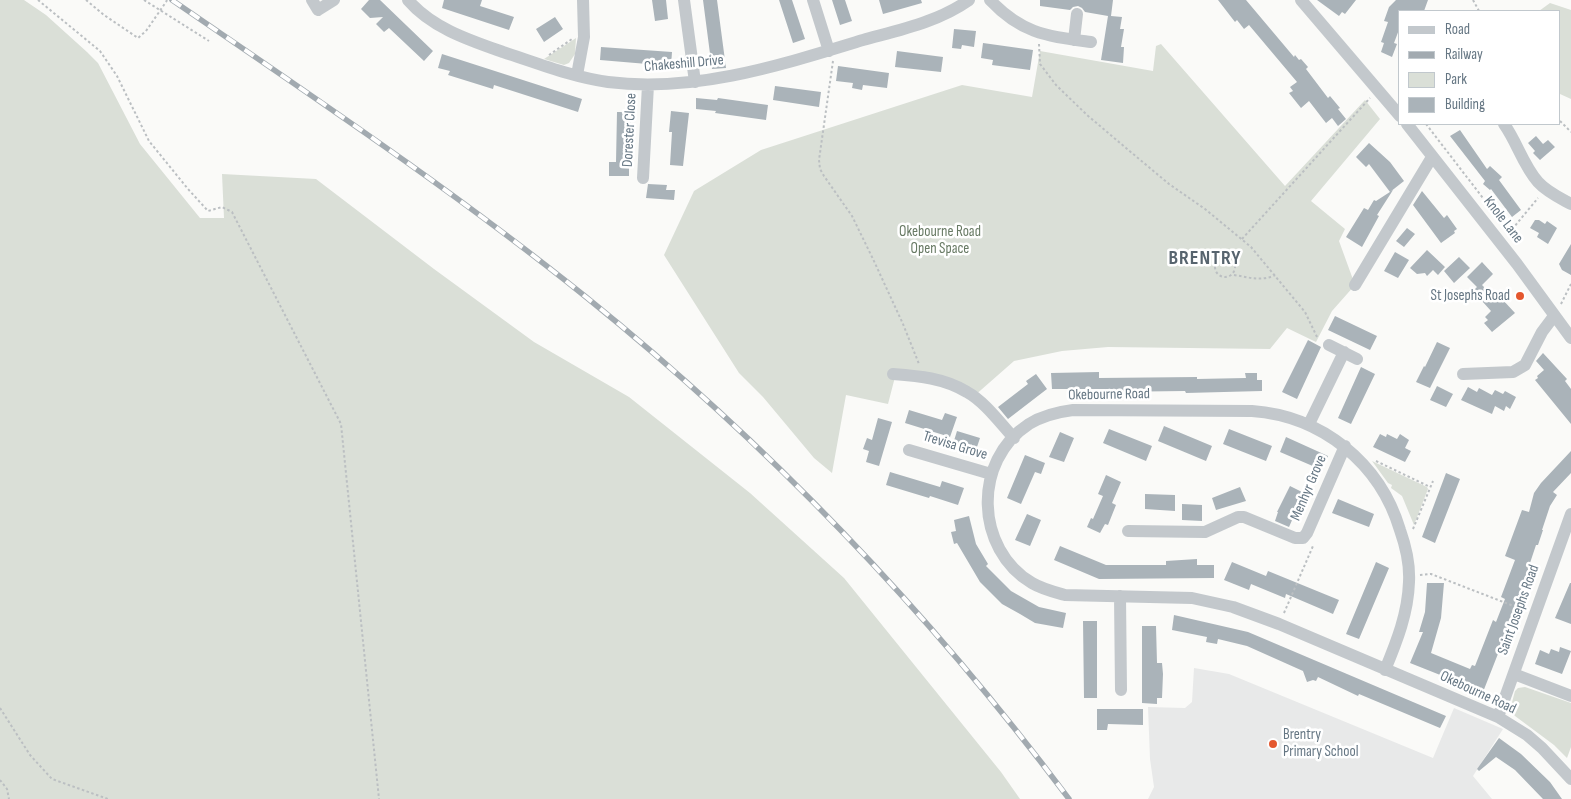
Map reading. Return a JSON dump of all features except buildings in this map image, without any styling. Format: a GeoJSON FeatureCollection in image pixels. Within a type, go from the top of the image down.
{"type":"FeatureCollection","features":[{"type":"Feature","properties":{"kind":"street"},"geometry":{"type":"LineString","coordinates":[[312,0],[318,10],[334,0]]}},
{"type":"Feature","properties":{"kind":"street","name":"Chakeshill Drive"},"geometry":{"type":"LineString","coordinates":[[408,0],[428,18],[464,38],[577,75],[607,82],[648,85],[695,82],[739,75],[832,50],[931,20],[948,13],[968,0]]}},
{"type":"Feature","properties":{"kind":"street"},"geometry":{"type":"LineString","coordinates":[[577,75],[585,31],[583,0]]}},
{"type":"Feature","properties":{"kind":"street"},"geometry":{"type":"LineString","coordinates":[[684,0],[695,82]]}},
{"type":"Feature","properties":{"kind":"street"},"geometry":{"type":"LineString","coordinates":[[813,0],[832,50]]}},
{"type":"Feature","properties":{"kind":"street"},"geometry":{"type":"LineString","coordinates":[[990,0],[1005,15],[1040,34],[1091,42]]}},
{"type":"Feature","properties":{"kind":"street"},"geometry":{"type":"LineString","coordinates":[[1301,0],[1398,114]]}},
{"type":"Feature","properties":{"kind":"street"},"geometry":{"type":"LineString","coordinates":[[1074,40],[1077,14]]}},
{"type":"Feature","properties":{"kind":"street","name":"Dorester Close"},"geometry":{"type":"LineString","coordinates":[[643,178],[648,85]]}},
{"type":"Feature","properties":{"kind":"street"},"geometry":{"type":"LineString","coordinates":[[1505,125],[1531,174],[1545,189],[1571,204]]}},
{"type":"Feature","properties":{"kind":"street","name":"Knole Lane"},"geometry":{"type":"LineString","coordinates":[[1413,126],[1432,157],[1571,338]]}},
{"type":"Feature","properties":{"kind":"street"},"geometry":{"type":"LineString","coordinates":[[1355,285],[1432,157]]}},
{"type":"Feature","properties":{"kind":"street"},"geometry":{"type":"LineString","coordinates":[[1463,374],[1513,372],[1525,365],[1542,332],[1554,316]]}},
{"type":"Feature","properties":{"kind":"street"},"geometry":{"type":"LineString","coordinates":[[1329,345],[1357,359]]}},
{"type":"Feature","properties":{"kind":"street"},"geometry":{"type":"LineString","coordinates":[[1309,424],[1344,352]]}},
{"type":"Feature","properties":{"kind":"street"},"geometry":{"type":"LineString","coordinates":[[893,374],[938,379],[968,392],[1014,438]]}},
{"type":"Feature","properties":{"kind":"street","name":"Okebourne Road"},"geometry":{"type":"LineString","coordinates":[[1385,670],[1400,632],[1408,596],[1409,576],[1405,545],[1397,517],[1378,482],[1364,464],[1345,446],[1309,424],[1285,416],[1252,411],[1073,410],[1056,412],[1029,424],[1006,446],[991,474],[988,518],[993,534],[1007,560],[1019,574],[1033,584],[1065,595],[1192,598],[1233,608],[1279,624],[1385,670],[1498,717],[1527,735],[1571,779]]}},
{"type":"Feature","properties":{"kind":"street","name":"Menhyr Grove"},"geometry":{"type":"LineString","coordinates":[[1128,531],[1204,532],[1238,516],[1295,538],[1303,538],[1307,533],[1345,446]]}},
{"type":"Feature","properties":{"kind":"street","name":"Trevisa Grove"},"geometry":{"type":"LineString","coordinates":[[909,450],[991,474]]}},
{"type":"Feature","properties":{"kind":"street","name":"Saint Josephs Road"},"geometry":{"type":"LineString","coordinates":[[1498,717],[1571,514]]}},
{"type":"Feature","properties":{"kind":"street"},"geometry":{"type":"LineString","coordinates":[[1120,596],[1122,690]]}},
{"type":"Feature","properties":{"kind":"street"},"geometry":{"type":"LineString","coordinates":[[1514,674],[1571,696]]}},
{"type":"Feature","properties":{"kind":"path"},"geometry":{"type":"LineString","coordinates":[[38,0],[100,51],[117,76],[149,141],[208,212],[222,207],[232,212],[341,424],[379,799]]}},
{"type":"Feature","properties":{"kind":"path"},"geometry":{"type":"LineString","coordinates":[[86,0],[104,16],[138,38],[146,31],[167,0]]}},
{"type":"Feature","properties":{"kind":"path"},"geometry":{"type":"LineString","coordinates":[[144,0],[209,41]]}},
{"type":"Feature","properties":{"kind":"path"},"geometry":{"type":"LineString","coordinates":[[536,63],[585,31]]}},
{"type":"Feature","properties":{"kind":"path"},"geometry":{"type":"LineString","coordinates":[[1040,34],[1040,64],[1056,85],[1087,115],[1169,184],[1205,209],[1242,239],[1305,312],[1317,338],[1329,345]]}},
{"type":"Feature","properties":{"kind":"path"},"geometry":{"type":"LineString","coordinates":[[832,50],[819,160],[820,169],[852,216],[903,324],[924,376]]}},
{"type":"Feature","properties":{"kind":"path"},"geometry":{"type":"LineString","coordinates":[[1242,239],[1378,90]]}},
{"type":"Feature","properties":{"kind":"path"},"geometry":{"type":"LineString","coordinates":[[1561,122],[1571,132]]}},
{"type":"Feature","properties":{"kind":"path"},"geometry":{"type":"LineString","coordinates":[[1509,234],[1545,189]]}},
{"type":"Feature","properties":{"kind":"path"},"geometry":{"type":"LineString","coordinates":[[1232,274],[1236,267],[1231,258],[1226,257],[1217,261],[1215,265],[1218,274],[1227,277],[1232,274],[1255,279],[1268,278],[1275,275]]}},
{"type":"Feature","properties":{"kind":"path"},"geometry":{"type":"LineString","coordinates":[[1554,316],[1571,284]]}},
{"type":"Feature","properties":{"kind":"path"},"geometry":{"type":"LineString","coordinates":[[1364,464],[1371,458],[1430,487]]}},
{"type":"Feature","properties":{"kind":"path"},"geometry":{"type":"LineString","coordinates":[[1405,545],[1433,481]]}},
{"type":"Feature","properties":{"kind":"path"},"geometry":{"type":"LineString","coordinates":[[1409,576],[1431,574],[1535,614]]}},
{"type":"Feature","properties":{"kind":"path"},"geometry":{"type":"LineString","coordinates":[[0,708],[30,755],[52,779],[108,799]]}},
{"type":"Feature","properties":{"kind":"path"},"geometry":{"type":"LineString","coordinates":[[0,780],[7,789],[9,799]]}},
{"type":"Feature","properties":{"kind":"shaded area","name":"Brentry Primary School"},"geometry":{"type":"Polygon","coordinates":[[[1194,668],[1229,674],[1433,758],[1454,708],[1503,729],[1473,776],[1492,799],[1148,799],[1154,787],[1150,759],[1148,707],[1185,708],[1192,702],[1194,668]]]}},
{"type":"Feature","properties":{"kind":"green space"},"geometry":{"type":"Polygon","coordinates":[[[0,0],[24,0],[46,15],[98,63],[140,144],[200,218],[224,218],[222,174],[316,179],[534,342],[629,397],[750,493],[844,578],[1001,772],[1020,799],[0,799],[0,0]]]}},
{"type":"Feature","properties":{"kind":"green space"},"geometry":{"type":"Polygon","coordinates":[[[1550,3],[1571,10],[1571,99],[1561,94],[1561,10],[1540,10],[1550,3]]]}},
{"type":"Feature","properties":{"kind":"green space"},"geometry":{"type":"Polygon","coordinates":[[[576,38],[575,54],[569,63],[564,65],[544,59],[576,38]]]}},
{"type":"Feature","properties":{"kind":"green space","name":"Okebourne Road Open Space"},"geometry":{"type":"Polygon","coordinates":[[[1161,44],[1285,186],[1365,100],[1380,119],[1311,201],[1345,229],[1339,241],[1355,285],[1332,311],[1316,342],[1287,328],[1270,349],[1108,347],[1062,351],[1014,361],[973,397],[924,381],[895,377],[888,404],[846,395],[832,473],[814,458],[763,397],[739,373],[664,255],[694,191],[761,150],[962,85],[1032,97],[1040,51],[1153,71],[1156,46],[1161,44]]]}},
{"type":"Feature","properties":{"kind":"green space"},"geometry":{"type":"Polygon","coordinates":[[[1372,461],[1427,487],[1428,489],[1414,525],[1402,496],[1391,488],[1392,485],[1388,483],[1372,461]]]}},
{"type":"Feature","properties":{"kind":"green space"},"geometry":{"type":"Polygon","coordinates":[[[1525,687],[1571,703],[1571,747],[1567,758],[1554,745],[1515,716],[1510,710],[1515,691],[1518,688],[1525,687]]]}},
{"type":"Feature","properties":{"kind":"railway"},"geometry":{"type":"LineString","coordinates":[[172,0],[382,145],[485,219],[586,297],[653,353],[782,471],[903,597],[1016,730],[1069,799]]}},
{"type":"Feature","properties":{"kind":"place","name":"St Josephs Road"},"geometry":{"type":"Point","coordinates":[1520,296]}},
{"type":"Feature","properties":{"kind":"place","name":"Brentry Primary School"},"geometry":{"type":"Point","coordinates":[1273,744]}},
{"type":"Feature","properties":{"kind":"district","name":"BRENTRY"},"geometry":{"type":"Point","coordinates":[1205,259]}}]}
